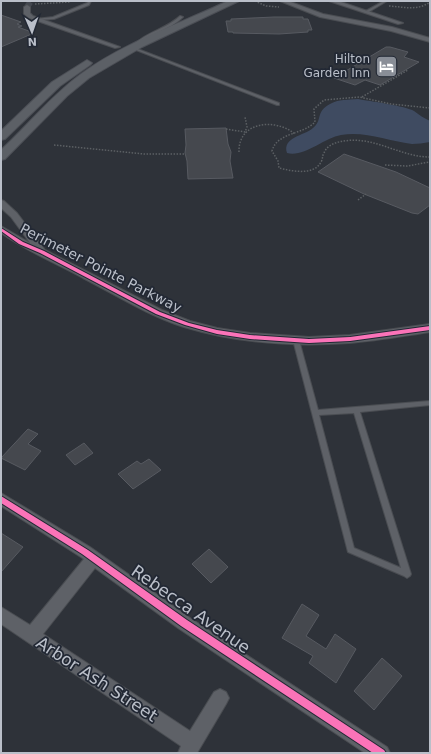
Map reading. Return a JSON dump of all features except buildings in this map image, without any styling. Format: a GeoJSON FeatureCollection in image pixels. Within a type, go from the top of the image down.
{"type":"FeatureCollection","features":[{"type":"Feature","properties":{"kind":"main road"},"geometry":{"type":"LineString","coordinates":[[1,137],[35,103],[60,80],[69,74],[116,47],[216,1]]}},
{"type":"Feature","properties":{"kind":"main road"},"geometry":{"type":"LineString","coordinates":[[1,156],[57,100],[84,77],[133,48],[235,1]]}},
{"type":"Feature","properties":{"kind":"main road"},"geometry":{"type":"LineString","coordinates":[[84,77],[89,68],[117,52],[116,47]]}},
{"type":"Feature","properties":{"kind":"street"},"geometry":{"type":"LineString","coordinates":[[283,1],[322,16],[392,29],[430,40]]}},
{"type":"Feature","properties":{"kind":"street"},"geometry":{"type":"LineString","coordinates":[[332,1],[410,26]]}},
{"type":"Feature","properties":{"kind":"street"},"geometry":{"type":"LineString","coordinates":[[27,7],[28,15],[38,19],[51,20],[116,47]]}},
{"type":"Feature","properties":{"kind":"street"},"geometry":{"type":"LineString","coordinates":[[351,21],[366,12]]}},
{"type":"Feature","properties":{"kind":"street","name":"Perimeter Pointe Parkway"},"geometry":{"type":"LineString","coordinates":[[1,203],[14,215],[42,252]]}},
{"type":"Feature","properties":{"kind":"street","name":"Perimeter Pointe Parkway"},"geometry":{"type":"LineString","coordinates":[[1,229],[21,243],[42,252],[158,313],[187,324],[217,332],[250,337],[296,340],[350,339],[430,328]]}},
{"type":"Feature","properties":{"kind":"street","name":"Rebecca Avenue"},"geometry":{"type":"LineString","coordinates":[[1,499],[94,558],[184,623],[373,748]]}},
{"type":"Feature","properties":{"kind":"street"},"geometry":{"type":"LineString","coordinates":[[31,636],[94,558]]}},
{"type":"Feature","properties":{"kind":"street","name":"Arbor Ash Street"},"geometry":{"type":"LineString","coordinates":[[1,615],[190,748]]}},
{"type":"Feature","properties":{"kind":"street"},"geometry":{"type":"LineString","coordinates":[[190,748],[220,698]]}},
{"type":"Feature","properties":{"kind":"lane"},"geometry":{"type":"LineString","coordinates":[[51,20],[88,4],[90,1]]}},
{"type":"Feature","properties":{"kind":"lane"},"geometry":{"type":"LineString","coordinates":[[366,12],[386,1]]}},
{"type":"Feature","properties":{"kind":"lane"},"geometry":{"type":"LineString","coordinates":[[181,17],[171,25],[142,39],[133,48],[278,104]]}},
{"type":"Feature","properties":{"kind":"lane"},"geometry":{"type":"LineString","coordinates":[[296,340],[352,550],[407,574],[356,410]]}},
{"type":"Feature","properties":{"kind":"lane"},"geometry":{"type":"LineString","coordinates":[[316,414],[430,403]]}},
{"type":"Feature","properties":{"kind":"path"},"geometry":{"type":"LineString","coordinates":[[35,4],[90,1]]}},
{"type":"Feature","properties":{"kind":"path"},"geometry":{"type":"LineString","coordinates":[[386,6],[417,8],[423,7],[430,2]]}},
{"type":"Feature","properties":{"kind":"path"},"geometry":{"type":"LineString","coordinates":[[362,98],[408,70]]}},
{"type":"Feature","properties":{"kind":"path"},"geometry":{"type":"LineString","coordinates":[[430,108],[391,104],[362,98],[337,98],[324,100],[314,109],[315,122],[310,129],[279,139],[272,147],[273,154],[280,168],[292,171],[307,171],[317,167],[322,161],[324,152],[329,146],[346,140],[372,141],[402,154],[413,157],[430,156]]}},
{"type":"Feature","properties":{"kind":"path"},"geometry":{"type":"LineString","coordinates":[[239,152],[239,141],[247,127],[245,117]]}},
{"type":"Feature","properties":{"kind":"path"},"geometry":{"type":"LineString","coordinates":[[226,129],[245,132],[255,127],[277,125],[286,126],[295,134]]}},
{"type":"Feature","properties":{"kind":"path"},"geometry":{"type":"LineString","coordinates":[[54,145],[144,154],[185,154]]}},
{"type":"Feature","properties":{"kind":"path"},"geometry":{"type":"LineString","coordinates":[[385,165],[408,166],[430,162]]}},
{"type":"Feature","properties":{"kind":"path"},"geometry":{"type":"LineString","coordinates":[[358,200],[366,194]]}},
{"type":"Feature","properties":{"kind":"water"},"geometry":{"type":"Polygon","coordinates":[[[358,99],[414,111],[430,121],[430,142],[412,144],[368,135],[350,134],[334,137],[300,153],[287,153],[286,148],[288,143],[313,128],[318,122],[322,110],[325,107],[336,101],[358,99]]]}},
{"type":"Feature","properties":{"kind":"tunnel"},"geometry":{"type":"LineString","coordinates":[[27,7],[31,1]]}},
{"type":"Feature","properties":{"kind":"cycle path"},"geometry":{"type":"LineString","coordinates":[[1,229],[21,243],[42,252],[158,313],[187,324],[217,332],[250,337],[309,341],[350,339],[430,328]]}},
{"type":"Feature","properties":{"kind":"cycle path"},"geometry":{"type":"LineString","coordinates":[[1,499],[85,552],[184,623],[381,753]]}},
{"type":"Feature","properties":{"kind":"place","name":"Hilton Garden Inn"},"geometry":{"type":"Point","coordinates":[386,66]}}]}
